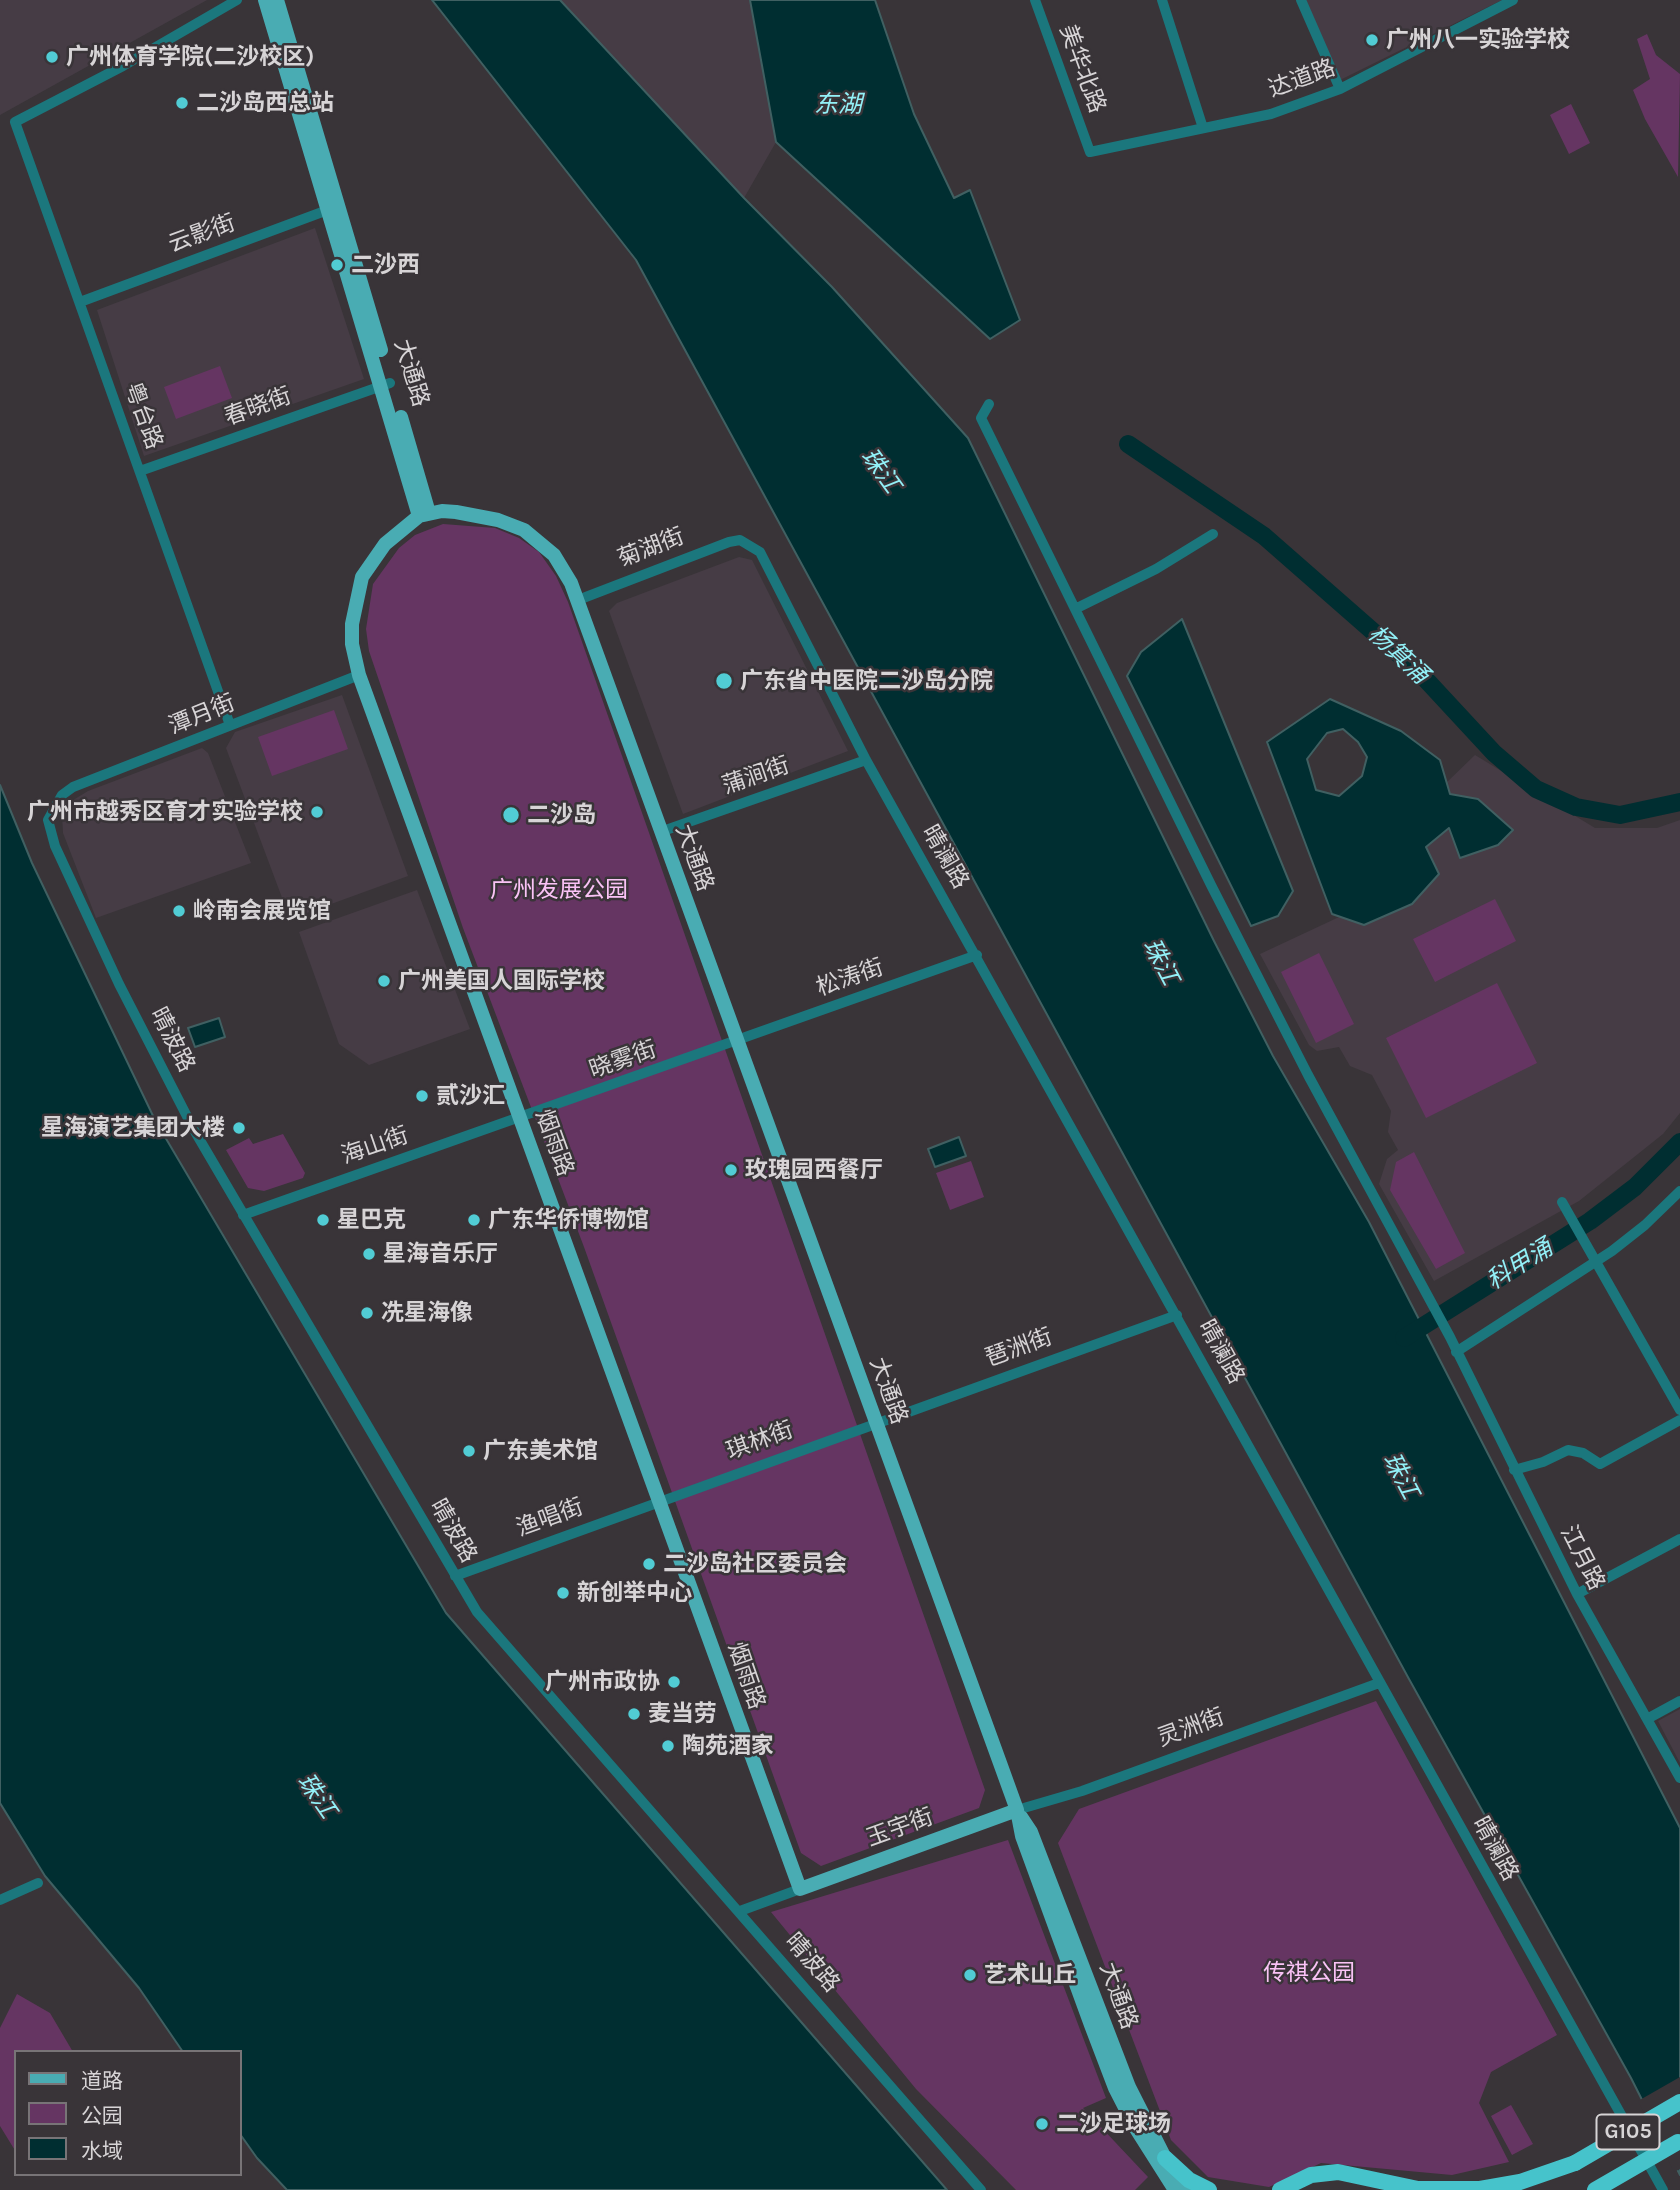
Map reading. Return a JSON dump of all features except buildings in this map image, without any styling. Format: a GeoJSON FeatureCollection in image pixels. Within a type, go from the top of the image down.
{"type":"FeatureCollection","features":[{"type":"Feature","properties":{"kind":"highway","name":"G105"},"geometry":{"type":"LineString","coordinates":[[1530,2190],[1680,2102]]}},
{"type":"Feature","properties":{"kind":"highway"},"geometry":{"type":"LineString","coordinates":[[1615,2190],[1679,2141]]}},
{"type":"Feature","properties":{"kind":"highway","name":"G105"},"geometry":{"type":"LineString","coordinates":[[1595,2190],[1679,2141]]}},
{"type":"Feature","properties":{"kind":"highway"},"geometry":{"type":"LineString","coordinates":[[1165,2158],[1189,2180],[1209,2190]]}},
{"type":"Feature","properties":{"kind":"highway"},"geometry":{"type":"LineString","coordinates":[[1288,2189],[1311,2175],[1338,2172],[1418,2189],[1480,2189],[1520,2182],[1575,2163]]}},
{"type":"Feature","properties":{"kind":"highway"},"geometry":{"type":"LineString","coordinates":[[1288,2189],[1333,2180],[1372,2190]]}},
{"type":"Feature","properties":{"kind":"main road","name":"大通路"},"geometry":{"type":"LineString","coordinates":[[265,0],[334,208]]}},
{"type":"Feature","properties":{"kind":"main road","name":"大通路"},"geometry":{"type":"LineString","coordinates":[[277,0],[334,208],[424,514],[470,514],[524,530],[554,555],[578,600],[1017,1810],[1028,1854],[1115,2088],[1140,2137],[1175,2190]]}},
{"type":"Feature","properties":{"kind":"main road","name":"烟雨路"},"geometry":{"type":"LineString","coordinates":[[424,514],[385,544],[362,577],[352,624],[352,644],[359,675],[800,1889]]}},
{"type":"Feature","properties":{"kind":"main road","name":"大通路"},"geometry":{"type":"LineString","coordinates":[[1017,1810],[1031,1832],[1129,2087],[1165,2158],[1190,2190]]}},
{"type":"Feature","properties":{"kind":"main road","name":"玉宇街"},"geometry":{"type":"LineString","coordinates":[[800,1889],[1017,1810]]}},
{"type":"Feature","properties":{"kind":"street","name":"粤台路"},"geometry":{"type":"LineString","coordinates":[[230,725],[15,122],[123,66],[237,0]]}},
{"type":"Feature","properties":{"kind":"street","name":"美华北路"},"geometry":{"type":"LineString","coordinates":[[1035,0],[1090,152]]}},
{"type":"Feature","properties":{"kind":"street"},"geometry":{"type":"LineString","coordinates":[[1163,0],[1203,128]]}},
{"type":"Feature","properties":{"kind":"street"},"geometry":{"type":"LineString","coordinates":[[1301,0],[1340,89]]}},
{"type":"Feature","properties":{"kind":"street","name":"达道路"},"geometry":{"type":"LineString","coordinates":[[1090,152],[1272,114],[1340,89],[1513,0]]}},
{"type":"Feature","properties":{"kind":"street","name":"云影街"},"geometry":{"type":"LineString","coordinates":[[80,302],[334,208]]}},
{"type":"Feature","properties":{"kind":"street","name":"春晓街"},"geometry":{"type":"LineString","coordinates":[[140,471],[386,384]]}},
{"type":"Feature","properties":{"kind":"street","name":"江月路"},"geometry":{"type":"LineString","coordinates":[[989,404],[981,418],[1265,990],[1450,1337],[1577,1594],[1680,1778]]}},
{"type":"Feature","properties":{"kind":"street"},"geometry":{"type":"LineString","coordinates":[[1076,609],[1156,569],[1213,534]]}},
{"type":"Feature","properties":{"kind":"street","name":"菊湖街"},"geometry":{"type":"LineString","coordinates":[[578,600],[674,561],[740,540]]}},
{"type":"Feature","properties":{"kind":"street","name":"晴澜路"},"geometry":{"type":"LineString","coordinates":[[740,540],[760,552],[866,760],[1663,2190]]}},
{"type":"Feature","properties":{"kind":"street","name":"潭月街"},"geometry":{"type":"LineString","coordinates":[[62,795],[73,787],[359,675]]}},
{"type":"Feature","properties":{"kind":"street","name":"蒲涧街"},"geometry":{"type":"LineString","coordinates":[[660,832],[866,760]]}},
{"type":"Feature","properties":{"kind":"street","name":"晴波路"},"geometry":{"type":"LineString","coordinates":[[62,795],[48,820],[55,846],[132,1009],[194,1130],[477,1612],[981,2190]]}},
{"type":"Feature","properties":{"kind":"street","name":"松涛街"},"geometry":{"type":"LineString","coordinates":[[737,1040],[976,955]]}},
{"type":"Feature","properties":{"kind":"street","name":"晓雾街"},"geometry":{"type":"LineString","coordinates":[[521,1118],[737,1040]]}},
{"type":"Feature","properties":{"kind":"street","name":"海山街"},"geometry":{"type":"LineString","coordinates":[[243,1215],[521,1118]]}},
{"type":"Feature","properties":{"kind":"street"},"geometry":{"type":"LineString","coordinates":[[1456,1352],[1598,1261],[1645,1225],[1680,1191]]}},
{"type":"Feature","properties":{"kind":"street"},"geometry":{"type":"LineString","coordinates":[[1562,1202],[1598,1261],[1680,1410]]}},
{"type":"Feature","properties":{"kind":"street","name":"琶洲街"},"geometry":{"type":"LineString","coordinates":[[875,1422],[1177,1315]]}},
{"type":"Feature","properties":{"kind":"street"},"geometry":{"type":"LineString","coordinates":[[1514,1469],[1544,1462],[1568,1450],[1583,1453],[1600,1464],[1680,1420]]}},
{"type":"Feature","properties":{"kind":"street","name":"琪林街"},"geometry":{"type":"LineString","coordinates":[[659,1500],[875,1422]]}},
{"type":"Feature","properties":{"kind":"street","name":"渔唱街"},"geometry":{"type":"LineString","coordinates":[[455,1576],[659,1500]]}},
{"type":"Feature","properties":{"kind":"street"},"geometry":{"type":"LineString","coordinates":[[1577,1594],[1680,1539]]}},
{"type":"Feature","properties":{"kind":"street","name":"灵洲街"},"geometry":{"type":"LineString","coordinates":[[1017,1810],[1082,1791],[1379,1683]]}},
{"type":"Feature","properties":{"kind":"street"},"geometry":{"type":"LineString","coordinates":[[1647,1719],[1680,1701]]}},
{"type":"Feature","properties":{"kind":"street"},"geometry":{"type":"LineString","coordinates":[[0,1900],[38,1883]]}},
{"type":"Feature","properties":{"kind":"street"},"geometry":{"type":"LineString","coordinates":[[740,1911],[800,1889]]}},
{"type":"Feature","properties":{"kind":"shaded area","name":"广州体育学院(二沙校区)"},"geometry":{"type":"Polygon","coordinates":[[[0,0],[207,0],[0,115],[0,0]]]}},
{"type":"Feature","properties":{"kind":"shaded area"},"geometry":{"type":"Polygon","coordinates":[[[560,0],[750,0],[776,142],[744,198],[560,0]]]}},
{"type":"Feature","properties":{"kind":"shaded area","name":"广州八一实验学校"},"geometry":{"type":"Polygon","coordinates":[[[1305,0],[1502,0],[1340,80],[1305,0]]]}},
{"type":"Feature","properties":{"kind":"shaded area"},"geometry":{"type":"Polygon","coordinates":[[[315,228],[364,379],[144,456],[97,310],[315,228]]]}},
{"type":"Feature","properties":{"kind":"shaded area","name":"广东省中医院二沙岛分院"},"geometry":{"type":"Polygon","coordinates":[[[739,557],[752,560],[848,751],[683,814],[609,611],[617,603],[739,557]]]}},
{"type":"Feature","properties":{"kind":"shaded area","name":"广州市越秀区育才实验学校"},"geometry":{"type":"Polygon","coordinates":[[[342,695],[408,876],[290,919],[226,748],[235,732],[342,695]]]}},
{"type":"Feature","properties":{"kind":"shaded area"},"geometry":{"type":"Polygon","coordinates":[[[202,748],[208,753],[251,863],[96,918],[63,833],[62,814],[70,802],[88,791],[202,748]]]}},
{"type":"Feature","properties":{"kind":"shaded area"},"geometry":{"type":"Polygon","coordinates":[[[1475,755],[1595,828],[1657,828],[1680,820],[1680,1113],[1663,1134],[1579,1201],[1434,1281],[1379,1184],[1387,1159],[1398,1150],[1388,1132],[1391,1111],[1372,1075],[1350,1066],[1339,1047],[1317,1051],[1309,1045],[1260,954],[1337,918],[1370,906],[1414,843],[1446,783],[1475,755]]]}},
{"type":"Feature","properties":{"kind":"shaded area","name":"广州美国人国际学校"},"geometry":{"type":"Polygon","coordinates":[[[417,890],[470,1029],[369,1065],[339,1044],[299,932],[417,890]]]}},
{"type":"Feature","properties":{"kind":"shaded area"},"geometry":{"type":"Polygon","coordinates":[[[1680,1709],[1680,1763],[1658,1721],[1680,1709]]]}},
{"type":"Feature","properties":{"kind":"green space"},"geometry":{"type":"Polygon","coordinates":[[[1647,34],[1656,55],[1680,74],[1678,177],[1645,119],[1633,90],[1650,79],[1637,39],[1647,34]]]}},
{"type":"Feature","properties":{"kind":"green space"},"geometry":{"type":"Polygon","coordinates":[[[1571,104],[1590,143],[1569,154],[1550,115],[1571,104]]]}},
{"type":"Feature","properties":{"kind":"green space"},"geometry":{"type":"Polygon","coordinates":[[[220,366],[232,398],[176,419],[164,387],[220,366]]]}},
{"type":"Feature","properties":{"kind":"green space","name":"广州发展公园"},"geometry":{"type":"Polygon","coordinates":[[[443,524],[495,528],[519,538],[539,552],[556,576],[568,602],[985,1790],[979,1808],[821,1866],[801,1853],[584,1247],[463,928],[369,651],[366,629],[373,584],[399,548],[415,535],[443,524]]]}},
{"type":"Feature","properties":{"kind":"green space"},"geometry":{"type":"Polygon","coordinates":[[[334,710],[348,749],[272,776],[258,737],[334,710]]]}},
{"type":"Feature","properties":{"kind":"green space"},"geometry":{"type":"Polygon","coordinates":[[[1495,899],[1516,941],[1435,982],[1413,939],[1495,899]]]}},
{"type":"Feature","properties":{"kind":"green space"},"geometry":{"type":"Polygon","coordinates":[[[1319,953],[1354,1024],[1316,1043],[1281,972],[1319,953]]]}},
{"type":"Feature","properties":{"kind":"green space"},"geometry":{"type":"Polygon","coordinates":[[[1497,983],[1537,1063],[1426,1118],[1386,1038],[1497,983]]]}},
{"type":"Feature","properties":{"kind":"green space"},"geometry":{"type":"Polygon","coordinates":[[[283,1134],[305,1173],[303,1178],[264,1191],[248,1188],[226,1150],[249,1138],[253,1144],[283,1134]]]}},
{"type":"Feature","properties":{"kind":"green space"},"geometry":{"type":"Polygon","coordinates":[[[1414,1152],[1465,1253],[1436,1269],[1390,1190],[1396,1162],[1414,1152]]]}},
{"type":"Feature","properties":{"kind":"green space"},"geometry":{"type":"Polygon","coordinates":[[[971,1161],[984,1197],[950,1210],[936,1173],[971,1161]]]}},
{"type":"Feature","properties":{"kind":"green space","name":"传祺公园"},"geometry":{"type":"Polygon","coordinates":[[[1376,1701],[1557,2035],[1491,2072],[1479,2103],[1509,2162],[1452,2175],[1321,2163],[1269,2187],[1208,2177],[1171,2140],[1058,1843],[1079,1809],[1376,1701]]]}},
{"type":"Feature","properties":{"kind":"green space"},"geometry":{"type":"Polygon","coordinates":[[[1008,1840],[1106,2098],[1083,2108],[1148,2177],[1135,2190],[1016,2190],[916,2089],[771,1912],[1008,1840]]]}},
{"type":"Feature","properties":{"kind":"green space"},"geometry":{"type":"Polygon","coordinates":[[[17,1994],[50,2013],[72,2050],[14,2050],[14,2149],[0,2126],[0,2028],[17,1994]]]}},
{"type":"Feature","properties":{"kind":"green space"},"geometry":{"type":"Polygon","coordinates":[[[1511,2105],[1533,2144],[1512,2155],[1491,2116],[1511,2105]]]}},
{"type":"Feature","properties":{"kind":"water","name":"珠江"},"geometry":{"type":"Polygon","coordinates":[[[432,0],[560,0],[744,198],[832,287],[968,438],[1214,941],[1273,1056],[1369,1222],[1680,1828],[1680,2175],[1631,2078],[1409,1679],[636,260],[432,0]]]}},
{"type":"Feature","properties":{"kind":"water","name":"东湖"},"geometry":{"type":"Polygon","coordinates":[[[750,0],[875,0],[914,114],[954,198],[970,190],[1020,320],[990,339],[776,142],[750,0]]]}},
{"type":"Feature","properties":{"kind":"water"},"geometry":{"type":"Polygon","coordinates":[[[1182,619],[1293,891],[1278,916],[1251,926],[1127,676],[1141,652],[1182,619]]]}},
{"type":"Feature","properties":{"kind":"water"},"geometry":{"type":"Polygon","coordinates":[[[1330,699],[1401,731],[1440,760],[1450,794],[1478,799],[1513,830],[1498,845],[1460,858],[1449,828],[1426,847],[1439,874],[1412,904],[1364,925],[1332,914],[1267,742],[1330,699]],[[1343,729],[1327,733],[1307,759],[1316,790],[1339,796],[1362,776],[1367,757],[1358,742],[1343,729]]]}},
{"type":"Feature","properties":{"kind":"water","name":"珠江"},"geometry":{"type":"Polygon","coordinates":[[[0,785],[32,863],[155,1120],[446,1613],[947,2190],[287,2190],[257,2158],[242,2137],[242,2050],[182,2050],[139,1988],[45,1876],[0,1803],[0,785]]]}},
{"type":"Feature","properties":{"kind":"water"},"geometry":{"type":"Polygon","coordinates":[[[219,1018],[225,1037],[195,1047],[188,1028],[219,1018]]]}},
{"type":"Feature","properties":{"kind":"water"},"geometry":{"type":"Polygon","coordinates":[[[959,1137],[966,1156],[935,1167],[928,1149],[959,1137]]]}},
{"type":"Feature","properties":{"kind":"pier"},"geometry":{"type":"Polygon","coordinates":[[[1680,2077],[1680,2169],[1674,2172],[1638,2101],[1680,2077]]]}},
{"type":"Feature","properties":{"kind":"waterway","name":"杨箕涌"},"geometry":{"type":"LineString","coordinates":[[1128,444],[1264,536],[1418,671],[1494,753],[1536,789],[1576,807],[1620,815],[1680,802]]}},
{"type":"Feature","properties":{"kind":"waterway","name":"科甲涌"},"geometry":{"type":"LineString","coordinates":[[1404,1338],[1590,1221],[1635,1187],[1680,1142]]}},
{"type":"Feature","properties":{"kind":"place","name":"广州八一实验学校"},"geometry":{"type":"Point","coordinates":[1372,40]}},
{"type":"Feature","properties":{"kind":"place","name":"广州体育学院(二沙校区)"},"geometry":{"type":"Point","coordinates":[52,57]}},
{"type":"Feature","properties":{"kind":"place","name":"二沙岛西总站"},"geometry":{"type":"Point","coordinates":[182,103]}},
{"type":"Feature","properties":{"kind":"place","name":"二沙西"},"geometry":{"type":"Point","coordinates":[337,265]}},
{"type":"Feature","properties":{"kind":"place","name":"广东省中医院二沙岛分院"},"geometry":{"type":"Point","coordinates":[724,681]}},
{"type":"Feature","properties":{"kind":"place","name":"广州市越秀区育才实验学校"},"geometry":{"type":"Point","coordinates":[317,812]}},
{"type":"Feature","properties":{"kind":"place","name":"二沙岛"},"geometry":{"type":"Point","coordinates":[511,815]}},
{"type":"Feature","properties":{"kind":"place","name":"岭南会展览馆"},"geometry":{"type":"Point","coordinates":[179,911]}},
{"type":"Feature","properties":{"kind":"place","name":"广州美国人国际学校"},"geometry":{"type":"Point","coordinates":[384,981]}},
{"type":"Feature","properties":{"kind":"place","name":"贰沙汇"},"geometry":{"type":"Point","coordinates":[422,1096]}},
{"type":"Feature","properties":{"kind":"place","name":"星海演艺集团大楼"},"geometry":{"type":"Point","coordinates":[239,1128]}},
{"type":"Feature","properties":{"kind":"place","name":"玫瑰园西餐厅"},"geometry":{"type":"Point","coordinates":[731,1170]}},
{"type":"Feature","properties":{"kind":"place","name":"星巴克"},"geometry":{"type":"Point","coordinates":[323,1220]}},
{"type":"Feature","properties":{"kind":"place","name":"广东华侨博物馆"},"geometry":{"type":"Point","coordinates":[474,1220]}},
{"type":"Feature","properties":{"kind":"place","name":"星海音乐厅"},"geometry":{"type":"Point","coordinates":[369,1254]}},
{"type":"Feature","properties":{"kind":"place","name":"冼星海像"},"geometry":{"type":"Point","coordinates":[367,1313]}},
{"type":"Feature","properties":{"kind":"place","name":"广东美术馆"},"geometry":{"type":"Point","coordinates":[469,1451]}},
{"type":"Feature","properties":{"kind":"place","name":"二沙岛社区委员会"},"geometry":{"type":"Point","coordinates":[649,1564]}},
{"type":"Feature","properties":{"kind":"place","name":"新创举中心"},"geometry":{"type":"Point","coordinates":[563,1593]}},
{"type":"Feature","properties":{"kind":"place","name":"广州市政协"},"geometry":{"type":"Point","coordinates":[674,1682]}},
{"type":"Feature","properties":{"kind":"place","name":"麦当劳"},"geometry":{"type":"Point","coordinates":[634,1714]}},
{"type":"Feature","properties":{"kind":"place","name":"陶苑酒家"},"geometry":{"type":"Point","coordinates":[668,1746]}},
{"type":"Feature","properties":{"kind":"place","name":"艺术山丘"},"geometry":{"type":"Point","coordinates":[970,1975]}},
{"type":"Feature","properties":{"kind":"place","name":"二沙足球场"},"geometry":{"type":"Point","coordinates":[1042,2124]}}]}
